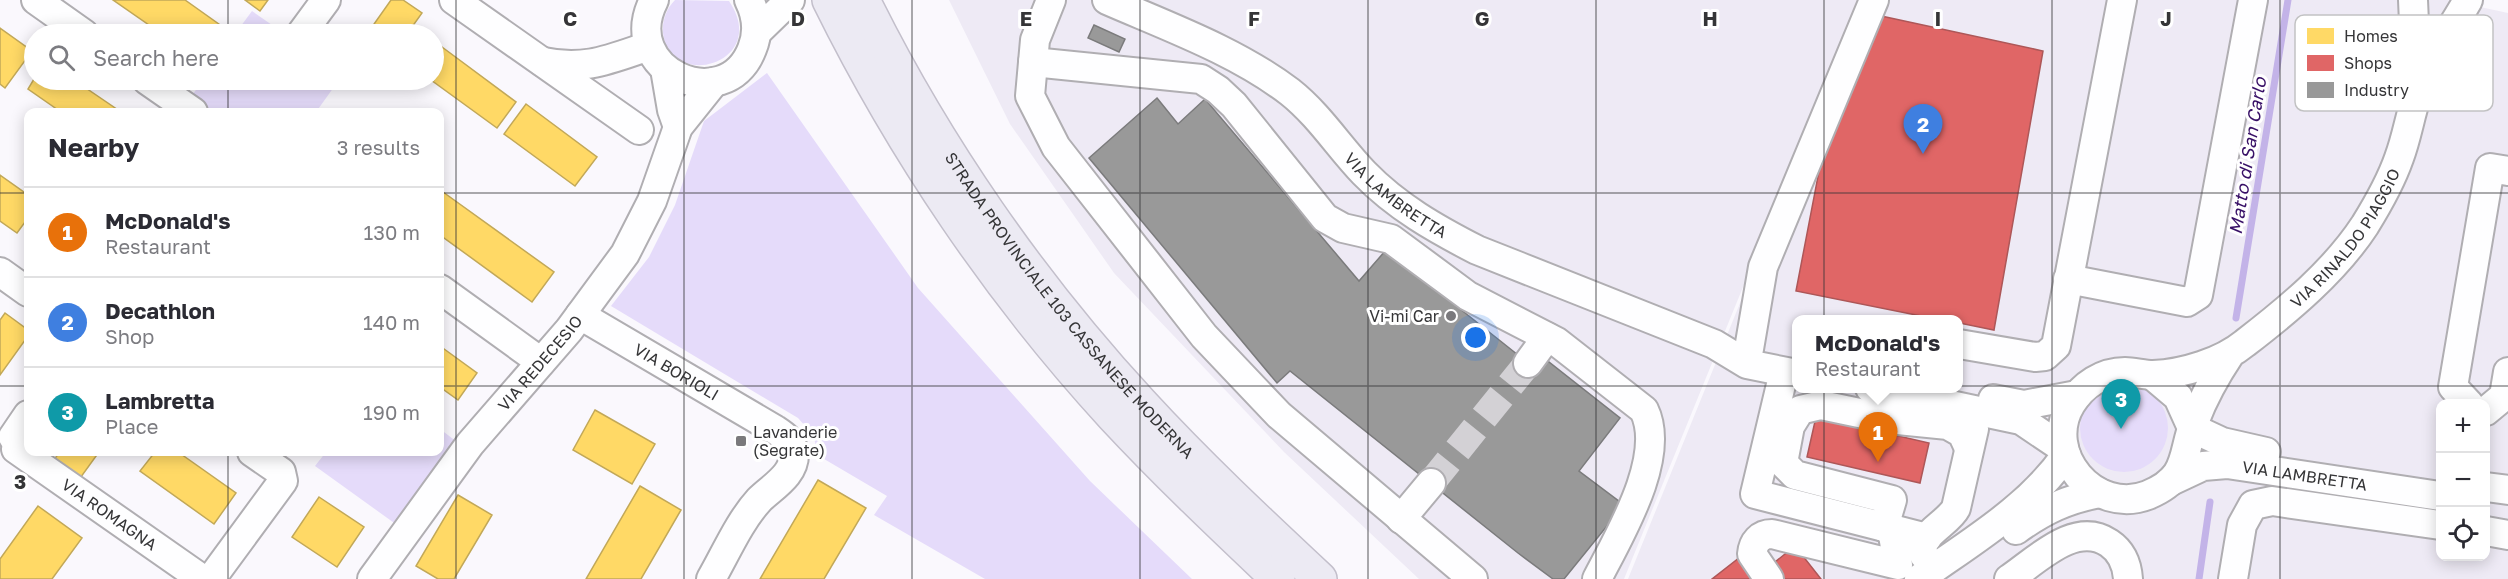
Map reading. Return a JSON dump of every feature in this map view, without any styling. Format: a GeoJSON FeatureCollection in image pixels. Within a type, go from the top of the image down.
{"type":"FeatureCollection","features":[{"type":"Feature","properties":{"kind":"highway","name":"STRADA PROVINCIALE 103 CASSANESE MODERNA"},"geometry":{"type":"LineString","coordinates":[[829,0],[875,87],[933,182],[1018,303],[1113,416],[1191,496],[1278,579]]}},
{"type":"Feature","properties":{"kind":"highway","name":"STRADA PROVINCIALE 103 CASSANESE MODERNA"},"geometry":{"type":"LineString","coordinates":[[863,0],[922,109],[961,170],[1046,290],[1092,347],[1176,440],[1320,579]]}},
{"type":"Feature","properties":{"kind":"street"},"geometry":{"type":"LineString","coordinates":[[36,0],[70,24]]}},
{"type":"Feature","properties":{"kind":"street"},"geometry":{"type":"LineString","coordinates":[[308,24],[326,0]]}},
{"type":"Feature","properties":{"kind":"street"},"geometry":{"type":"LineString","coordinates":[[454,0],[639,130]]}},
{"type":"Feature","properties":{"kind":"street"},"geometry":{"type":"LineString","coordinates":[[654,0],[646,25],[650,46],[665,69],[672,110],[678,127]]}},
{"type":"Feature","properties":{"kind":"street"},"geometry":{"type":"LineString","coordinates":[[665,69],[683,80],[700,83],[714,82],[732,74],[745,62],[753,47],[756,33],[755,16],[749,0]]}},
{"type":"Feature","properties":{"kind":"street"},"geometry":{"type":"LineString","coordinates":[[756,33],[790,0]]}},
{"type":"Feature","properties":{"kind":"street"},"geometry":{"type":"LineString","coordinates":[[1051,0],[1035,39],[1030,96],[1056,147],[1204,336],[1279,415],[1473,579]]}},
{"type":"Feature","properties":{"kind":"street","name":"VIA LAMBRETTA"},"geometry":{"type":"LineString","coordinates":[[1107,0],[1223,51],[1269,77],[1306,106],[1364,173],[1389,196],[1441,232],[1477,250],[1714,344],[1747,364],[1792,369]]}},
{"type":"Feature","properties":{"kind":"street"},"geometry":{"type":"LineString","coordinates":[[1749,349],[1763,267],[1874,0]]}},
{"type":"Feature","properties":{"kind":"street"},"geometry":{"type":"LineString","coordinates":[[2068,279],[2187,302],[2198,295],[2253,0]]}},
{"type":"Feature","properties":{"kind":"street","name":"VIA RINALDO PIAGGIO"},"geometry":{"type":"LineString","coordinates":[[2414,0],[2414,15]]}},
{"type":"Feature","properties":{"kind":"street","name":"VIA RINALDO PIAGGIO"},"geometry":{"type":"LineString","coordinates":[[2460,15],[2469,0]]}},
{"type":"Feature","properties":{"kind":"street"},"geometry":{"type":"LineString","coordinates":[[1963,345],[2040,357],[2053,350],[2068,279],[2114,1]]}},
{"type":"Feature","properties":{"kind":"street"},"geometry":{"type":"LineString","coordinates":[[541,62],[567,68],[597,63],[650,46]]}},
{"type":"Feature","properties":{"kind":"street"},"geometry":{"type":"LineString","coordinates":[[1033,62],[1201,79],[1234,105],[1324,218],[1343,228],[1391,239],[1468,296],[1547,337],[1644,410],[1651,423],[1651,439],[1645,470],[1633,509],[1597,579]]}},
{"type":"Feature","properties":{"kind":"street","name":"VIA REDECESIO"},"geometry":{"type":"LineString","coordinates":[[372,579],[470,444],[580,315],[625,254],[645,218],[678,127],[714,82]]}},
{"type":"Feature","properties":{"kind":"street"},"geometry":{"type":"LineString","coordinates":[[161,90],[187,108]]}},
{"type":"Feature","properties":{"kind":"street","name":"VIA RINALDO PIAGGIO"},"geometry":{"type":"LineString","coordinates":[[1918,574],[2071,498],[2100,493],[2122,498],[2144,496],[2170,481],[2187,456],[2192,428],[2213,377],[2230,354],[2316,281],[2340,257],[2364,225],[2399,159],[2412,111]]}},
{"type":"Feature","properties":{"kind":"street"},"geometry":{"type":"LineString","coordinates":[[2464,399],[2452,387],[2490,168],[2508,171]]}},
{"type":"Feature","properties":{"kind":"street"},"geometry":{"type":"LineString","coordinates":[[0,272],[24,289]]}},
{"type":"Feature","properties":{"kind":"street"},"geometry":{"type":"LineString","coordinates":[[444,293],[541,362]]}},
{"type":"Feature","properties":{"kind":"street","name":"VIA BORIOLI"},"geometry":{"type":"LineString","coordinates":[[580,315],[774,429],[788,440],[794,453],[793,462],[781,481],[753,508],[711,579]]}},
{"type":"Feature","properties":{"kind":"street"},"geometry":{"type":"LineString","coordinates":[[1528,363],[1547,337]]}},
{"type":"Feature","properties":{"kind":"street","name":"VIA LAMBRETTA"},"geometry":{"type":"LineString","coordinates":[[1714,344],[1749,349],[1792,369]]}},
{"type":"Feature","properties":{"kind":"street","name":"VIA RINALDO PIAGGIO"},"geometry":{"type":"LineString","coordinates":[[2100,493],[2078,477],[2065,452],[2064,421],[2077,395],[2099,378],[2112,373],[2152,375],[2192,368],[2230,354]]}},
{"type":"Feature","properties":{"kind":"street"},"geometry":{"type":"LineString","coordinates":[[1792,372],[1755,494],[1927,538]]}},
{"type":"Feature","properties":{"kind":"street"},"geometry":{"type":"LineString","coordinates":[[2490,408],[2504,396],[2508,372]]}},
{"type":"Feature","properties":{"kind":"street"},"geometry":{"type":"LineString","coordinates":[[2152,375],[2178,397],[2192,428]]}},
{"type":"Feature","properties":{"kind":"street"},"geometry":{"type":"LineString","coordinates":[[1769,579],[1752,554],[1755,543],[1767,534],[1918,574],[2018,508],[2044,484],[2065,452],[2021,420],[1895,393]]}},
{"type":"Feature","properties":{"kind":"street"},"geometry":{"type":"LineString","coordinates":[[1961,393],[2024,405],[2077,395]]}},
{"type":"Feature","properties":{"kind":"street"},"geometry":{"type":"LineString","coordinates":[[1918,574],[1888,528],[1892,500],[1795,475],[1786,467],[1783,463],[1790,426],[1800,410],[1821,405],[1888,419],[1948,425],[1962,433],[1970,448]]}},
{"type":"Feature","properties":{"kind":"street"},"geometry":{"type":"LineString","coordinates":[[1918,574],[1923,554],[1922,545],[1953,513],[1970,448],[1976,409]]}},
{"type":"Feature","properties":{"kind":"street","name":"VIA LAMBRETTA"},"geometry":{"type":"LineString","coordinates":[[2192,428],[2244,449],[2435,490]]}},
{"type":"Feature","properties":{"kind":"street","name":"VIA ROMAGNA"},"geometry":{"type":"LineString","coordinates":[[48,456],[202,579]]}},
{"type":"Feature","properties":{"kind":"street"},"geometry":{"type":"LineString","coordinates":[[211,579],[283,481],[281,472],[258,456]]}},
{"type":"Feature","properties":{"kind":"street","name":"VIA LAMBRETTA"},"geometry":{"type":"LineString","coordinates":[[2170,481],[2203,465],[2227,464],[2435,490]]}},
{"type":"Feature","properties":{"kind":"street"},"geometry":{"type":"LineString","coordinates":[[1401,519],[1431,483]]}},
{"type":"Feature","properties":{"kind":"street"},"geometry":{"type":"LineString","coordinates":[[2490,488],[2508,490]]}},
{"type":"Feature","properties":{"kind":"street"},"geometry":{"type":"LineString","coordinates":[[2233,579],[2242,525],[2253,505],[2272,501],[2436,524]]}},
{"type":"Feature","properties":{"kind":"street"},"geometry":{"type":"LineString","coordinates":[[2490,505],[2508,507]]}},
{"type":"Feature","properties":{"kind":"street"},"geometry":{"type":"LineString","coordinates":[[2490,532],[2508,535]]}},
{"type":"Feature","properties":{"kind":"street"},"geometry":{"type":"LineString","coordinates":[[2009,579],[2065,541],[2083,536],[2099,538],[2115,548],[2125,563],[2128,579]]}},
{"type":"Feature","properties":{"kind":"shaded area"},"geometry":{"type":"Polygon","coordinates":[[[675,0],[729,1],[739,23],[737,40],[728,54],[714,62],[698,65],[682,62],[670,51],[663,33],[663,24],[667,11],[675,0]]]}},
{"type":"Feature","properties":{"kind":"shaded area"},"geometry":{"type":"Polygon","coordinates":[[[949,0],[1860,0],[1624,579],[1419,579],[1284,452],[1114,273],[1010,124],[949,0]]]}},
{"type":"Feature","properties":{"kind":"shaded area"},"geometry":{"type":"Polygon","coordinates":[[[1863,0],[2448,0],[2508,13],[2508,579],[1628,579],[1863,0]]]}},
{"type":"Feature","properties":{"kind":"shaded area"},"geometry":{"type":"Polygon","coordinates":[[[252,11],[271,24],[242,24],[252,11]]]}},
{"type":"Feature","properties":{"kind":"shaded area"},"geometry":{"type":"Polygon","coordinates":[[[767,73],[918,288],[1090,481],[1192,579],[985,579],[874,515],[887,496],[819,456],[813,435],[798,418],[611,306],[649,257],[675,205],[704,121],[767,73]]]}},
{"type":"Feature","properties":{"kind":"shaded area"},"geometry":{"type":"Polygon","coordinates":[[[196,90],[332,90],[319,108],[183,108],[196,90]]]}},
{"type":"Feature","properties":{"kind":"shaded area"},"geometry":{"type":"Polygon","coordinates":[[[2124,384],[2149,391],[2161,403],[2168,428],[2161,453],[2149,465],[2124,472],[2099,465],[2087,453],[2080,428],[2087,403],[2099,391],[2124,384]]]}},
{"type":"Feature","properties":{"kind":"shaded area"},"geometry":{"type":"Polygon","coordinates":[[[444,432],[457,442],[397,525],[315,466],[323,456],[444,456],[444,432]]]}},
{"type":"Feature","properties":{"kind":"building: Homes"},"geometry":{"type":"Polygon","coordinates":[[[113,0],[185,0],[219,24],[148,24],[113,0]]]}},
{"type":"Feature","properties":{"kind":"building: Homes"},"geometry":{"type":"Polygon","coordinates":[[[245,0],[268,0],[260,11],[245,0]]]}},
{"type":"Feature","properties":{"kind":"building: Homes"},"geometry":{"type":"Polygon","coordinates":[[[391,0],[403,0],[422,13],[414,24],[374,24],[391,0]]]}},
{"type":"Feature","properties":{"kind":"building: Homes"},"geometry":{"type":"Polygon","coordinates":[[[0,28],[24,45],[24,62],[5,88],[0,84],[0,28]]]}},
{"type":"Feature","properties":{"kind":"building: Homes"},"geometry":{"type":"Polygon","coordinates":[[[444,48],[516,102],[497,128],[444,89],[444,48]]]}},
{"type":"Feature","properties":{"kind":"building: Homes"},"geometry":{"type":"Polygon","coordinates":[[[29,90],[89,90],[115,108],[55,108],[29,90]]]}},
{"type":"Feature","properties":{"kind":"building: Homes"},"geometry":{"type":"Polygon","coordinates":[[[526,104],[597,157],[575,186],[504,134],[526,104]]]}},
{"type":"Feature","properties":{"kind":"building: Homes"},"geometry":{"type":"Polygon","coordinates":[[[0,175],[24,192],[24,223],[17,233],[0,221],[0,175]]]}},
{"type":"Feature","properties":{"kind":"building: Homes"},"geometry":{"type":"Polygon","coordinates":[[[444,193],[554,272],[532,302],[444,238],[444,193]]]}},
{"type":"Feature","properties":{"kind":"building: Homes"},"geometry":{"type":"Polygon","coordinates":[[[5,313],[24,327],[24,342],[0,375],[0,320],[5,313]]]}},
{"type":"Feature","properties":{"kind":"building: Homes"},"geometry":{"type":"Polygon","coordinates":[[[444,349],[477,373],[458,400],[444,390],[444,349]]]}},
{"type":"Feature","properties":{"kind":"building: Homes"},"geometry":{"type":"Polygon","coordinates":[[[595,410],[655,444],[632,484],[573,450],[595,410]]]}},
{"type":"Feature","properties":{"kind":"building: Homes"},"geometry":{"type":"Polygon","coordinates":[[[57,456],[96,456],[78,481],[52,462],[57,456]]]}},
{"type":"Feature","properties":{"kind":"building: Homes"},"geometry":{"type":"Polygon","coordinates":[[[152,456],[184,456],[236,493],[214,524],[140,471],[152,456]]]}},
{"type":"Feature","properties":{"kind":"building: Homes"},"geometry":{"type":"Polygon","coordinates":[[[818,480],[866,508],[824,579],[760,579],[818,480]]]}},
{"type":"Feature","properties":{"kind":"building: Homes"},"geometry":{"type":"Polygon","coordinates":[[[640,486],[681,510],[641,579],[586,579],[640,486]]]}},
{"type":"Feature","properties":{"kind":"building: Homes"},"geometry":{"type":"Polygon","coordinates":[[[458,495],[492,515],[454,579],[438,579],[416,566],[458,495]]]}},
{"type":"Feature","properties":{"kind":"building: Homes"},"geometry":{"type":"Polygon","coordinates":[[[319,497],[364,527],[337,567],[292,537],[319,497]]]}},
{"type":"Feature","properties":{"kind":"building: Homes"},"geometry":{"type":"Polygon","coordinates":[[[38,506],[82,538],[52,579],[0,579],[0,559],[38,506]]]}},
{"type":"Feature","properties":{"kind":"building: Shops"},"geometry":{"type":"Polygon","coordinates":[[[1872,14],[2043,51],[1994,330],[1963,324],[1963,315],[1916,315],[1796,291],[1829,119],[1872,14]]]}},
{"type":"Feature","properties":{"kind":"building: Shops"},"geometry":{"type":"Polygon","coordinates":[[[1816,417],[1929,443],[1920,483],[1807,457],[1816,417]]]}},
{"type":"Feature","properties":{"kind":"building: Shops"},"geometry":{"type":"Polygon","coordinates":[[[1795,546],[1821,579],[1712,579],[1744,554],[1760,574],[1795,546]]]}},
{"type":"Feature","properties":{"kind":"building: Industry"},"geometry":{"type":"Polygon","coordinates":[[[1094,25],[1125,39],[1119,52],[1088,38],[1094,25]]]}},
{"type":"Feature","properties":{"kind":"building: Industry"},"geometry":{"type":"Polygon","coordinates":[[[1157,98],[1178,124],[1205,99],[1359,281],[1386,250],[1528,363],[1540,355],[1620,418],[1579,471],[1624,505],[1564,579],[1553,579],[1518,553],[1290,371],[1277,383],[1089,158],[1157,98]]]}},
{"type":"Feature","properties":{"kind":"waterway","name":"Matto di San Carlo"},"geometry":{"type":"LineString","coordinates":[[2236,318],[2288,0]]}},
{"type":"Feature","properties":{"kind":"waterway","name":"Matto di San Carlo"},"geometry":{"type":"LineString","coordinates":[[2199,579],[2210,502]]}},
{"type":"Feature","properties":{"kind":"tunnel"},"geometry":{"type":"LineString","coordinates":[[1431,483],[1528,363]]}},
{"type":"Feature","properties":{"kind":"place","name":"Decathlon"},"geometry":{"type":"Point","coordinates":[1923,154]}},
{"type":"Feature","properties":{"kind":"place","name":"Vi-mi Car"},"geometry":{"type":"Point","coordinates":[1451,316]}},
{"type":"Feature","properties":{"kind":"place","name":"Lambretta"},"geometry":{"type":"Point","coordinates":[2121,429]}},
{"type":"Feature","properties":{"kind":"place","name":"Lavanderie (Segrate)"},"geometry":{"type":"Point","coordinates":[741,441]}},
{"type":"Feature","properties":{"kind":"place","name":"McDonald's"},"geometry":{"type":"Point","coordinates":[1878,462]}}]}
